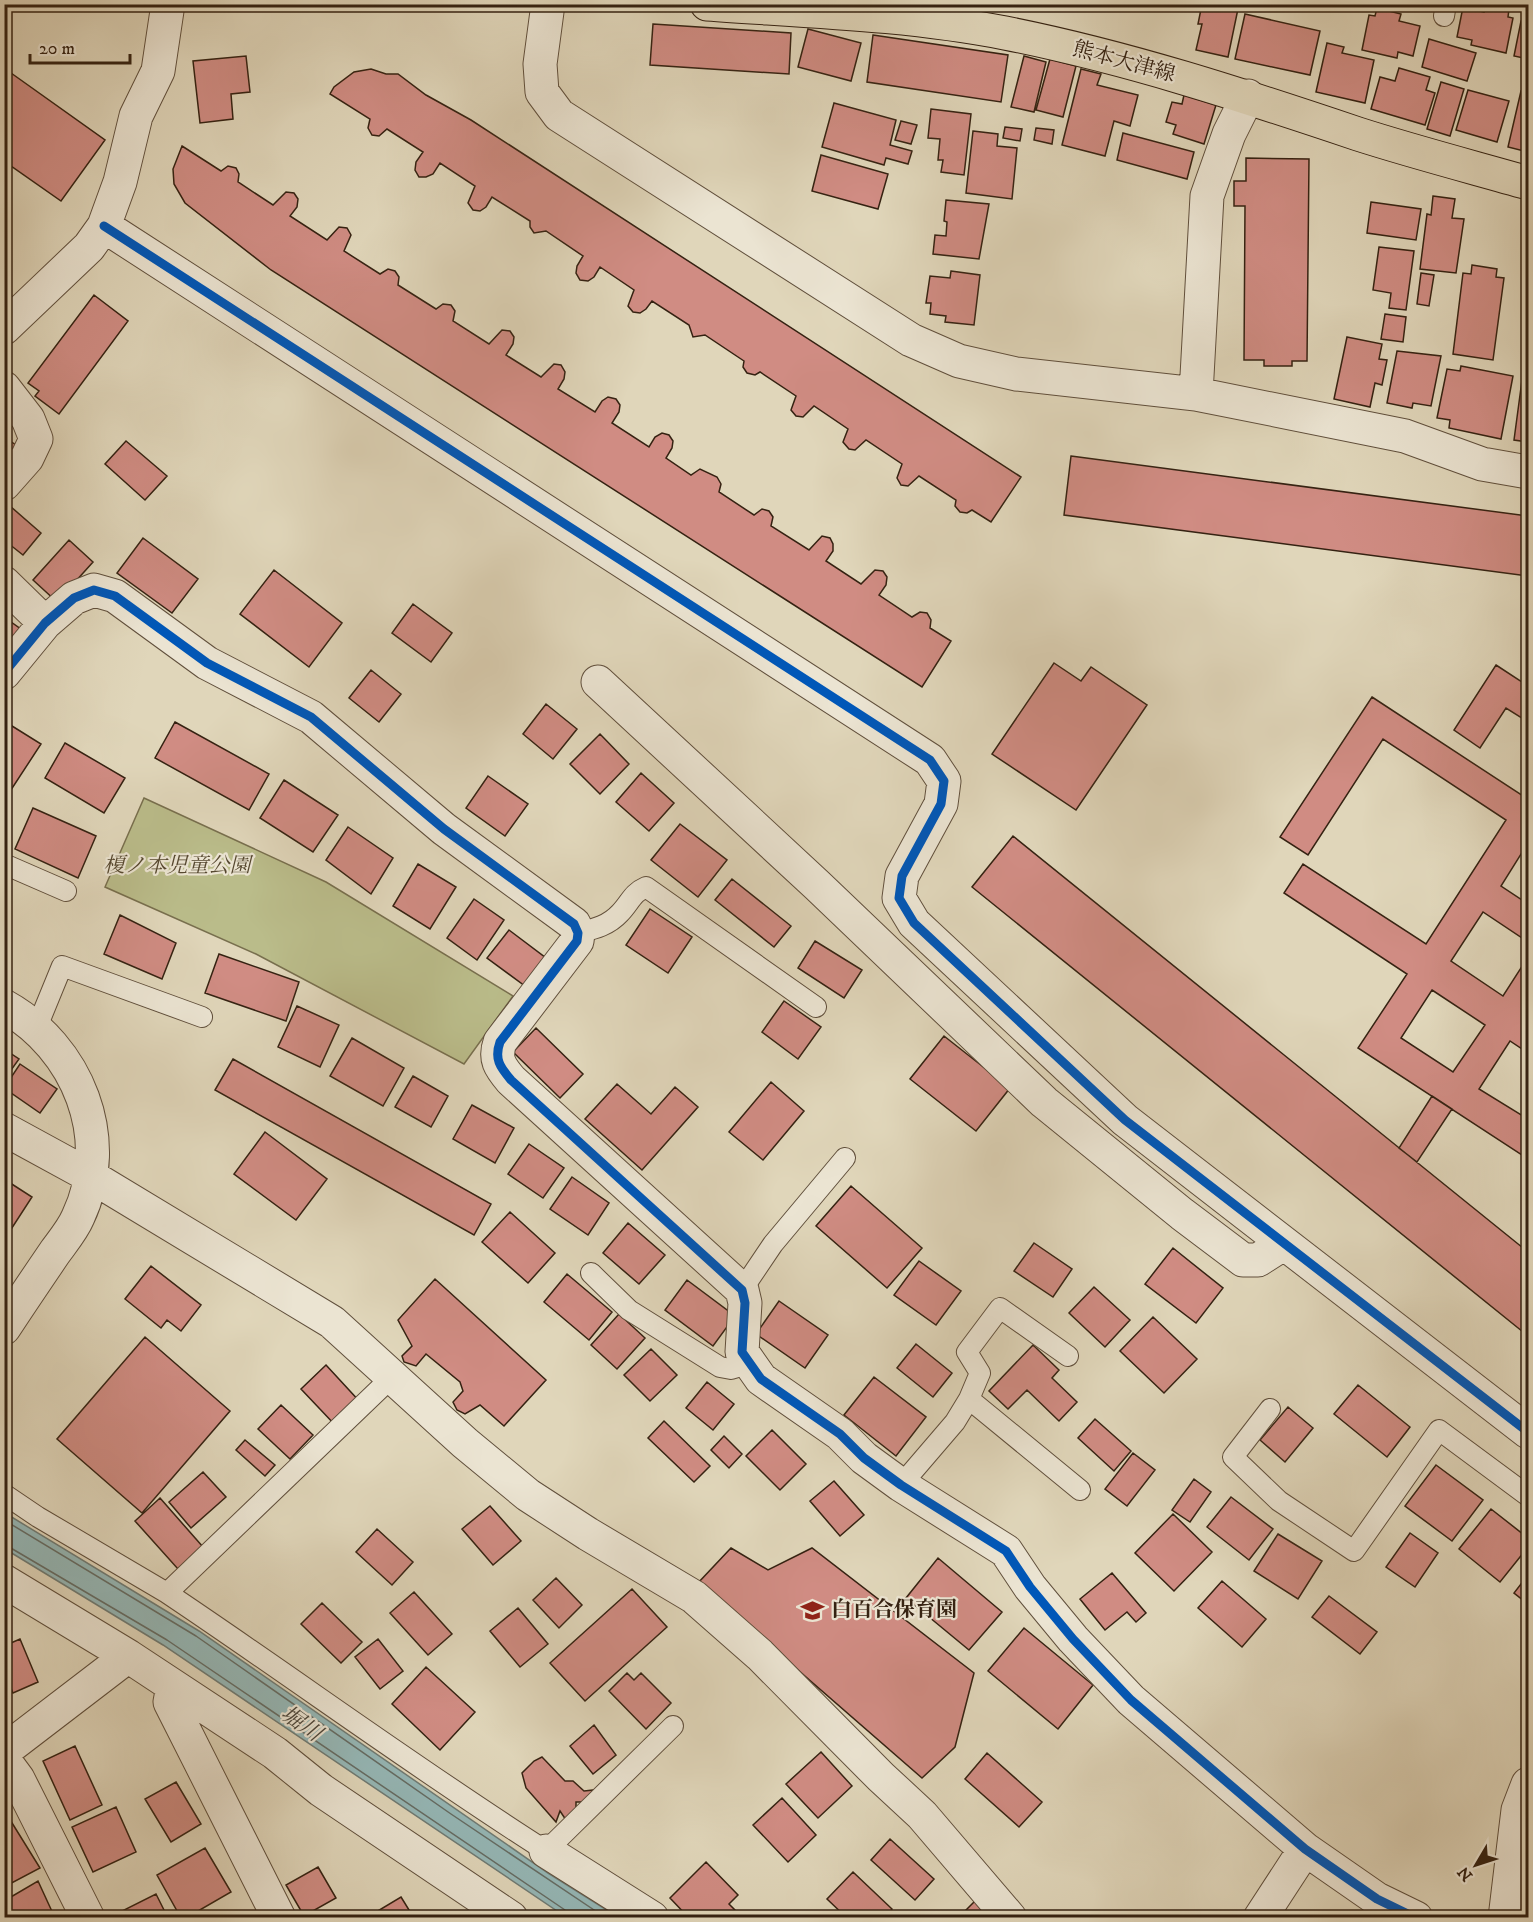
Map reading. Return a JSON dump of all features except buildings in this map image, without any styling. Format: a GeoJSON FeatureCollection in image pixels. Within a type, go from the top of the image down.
{"type":"FeatureCollection","features":[{"type":"Feature","properties":{"kind":"main road","name":"熊本大津線"},"geometry":{"type":"LineString","coordinates":[[706,4],[866,15],[1003,33],[1099,54],[1248,96],[1361,135],[1528,183]]}},
{"type":"Feature","properties":{"kind":"street"},"geometry":{"type":"LineString","coordinates":[[4,328],[89,247],[104,226],[120,182],[136,116],[158,71],[168,4]]}},
{"type":"Feature","properties":{"kind":"street"},"geometry":{"type":"LineString","coordinates":[[548,4],[540,64],[542,92],[559,115],[911,340],[959,361],[1016,374],[1196,394],[1405,436],[1482,464],[1528,472]]}},
{"type":"Feature","properties":{"kind":"street"},"geometry":{"type":"LineString","coordinates":[[1196,394],[1207,196],[1229,134],[1248,96]]}},
{"type":"Feature","properties":{"kind":"street"},"geometry":{"type":"LineString","coordinates":[[104,226],[930,760],[944,781],[942,804],[902,876],[898,898],[914,923],[1125,1120],[1528,1432]]}},
{"type":"Feature","properties":{"kind":"street"},"geometry":{"type":"LineString","coordinates":[[4,388],[28,419],[36,439],[27,459],[4,484]]}},
{"type":"Feature","properties":{"kind":"street"},"geometry":{"type":"LineString","coordinates":[[4,583],[45,623]]}},
{"type":"Feature","properties":{"kind":"street"},"geometry":{"type":"LineString","coordinates":[[4,673],[45,623],[74,598],[94,590],[115,596],[207,663],[311,717],[444,829],[574,924],[578,933],[576,941],[500,1042],[496,1053],[499,1066],[511,1080],[742,1290],[745,1303],[742,1352],[748,1364],[761,1379],[840,1434],[864,1458],[901,1485],[1006,1551],[1030,1587],[1073,1639],[1131,1700],[1305,1849],[1377,1899],[1416,1917]]}},
{"type":"Feature","properties":{"kind":"street"},"geometry":{"type":"LineString","coordinates":[[598,682],[818,885],[1044,1102],[1182,1214],[1243,1260],[1258,1260],[1283,1244]]}},
{"type":"Feature","properties":{"kind":"street"},"geometry":{"type":"LineString","coordinates":[[4,1006],[37,1027],[82,1090],[92,1131],[92,1177],[78,1218],[4,1328]]}},
{"type":"Feature","properties":{"kind":"street"},"geometry":{"type":"LineString","coordinates":[[4,1129],[92,1177],[332,1322],[528,1495],[588,1534],[694,1597],[760,1655],[922,1815],[1010,1917]]}},
{"type":"Feature","properties":{"kind":"street"},"geometry":{"type":"LineString","coordinates":[[4,1581],[129,1656],[275,1753],[321,1790],[500,1915]]}},
{"type":"Feature","properties":{"kind":"street"},"geometry":{"type":"LineString","coordinates":[[4,1751],[129,1656]]}},
{"type":"Feature","properties":{"kind":"street"},"geometry":{"type":"LineString","coordinates":[[173,1686],[170,1702],[279,1917]]}},
{"type":"Feature","properties":{"kind":"street"},"geometry":{"type":"LineString","coordinates":[[4,1760],[18,1779],[88,1917]]}},
{"type":"Feature","properties":{"kind":"street"},"geometry":{"type":"LineString","coordinates":[[1504,1917],[1519,1873],[1518,1810],[1528,1784]]}},
{"type":"Feature","properties":{"kind":"street"},"geometry":{"type":"LineString","coordinates":[[1260,1917],[1305,1849]]}},
{"type":"Feature","properties":{"kind":"street"},"geometry":{"type":"LineString","coordinates":[[546,1851],[652,1917]]}},
{"type":"Feature","properties":{"kind":"lane"},"geometry":{"type":"LineString","coordinates":[[4,864],[66,891]]}},
{"type":"Feature","properties":{"kind":"lane"},"geometry":{"type":"LineString","coordinates":[[578,933],[602,927],[620,913],[635,892],[646,887],[816,1007]]}},
{"type":"Feature","properties":{"kind":"lane"},"geometry":{"type":"LineString","coordinates":[[37,1027],[62,966],[202,1017]]}},
{"type":"Feature","properties":{"kind":"lane"},"geometry":{"type":"LineString","coordinates":[[742,1290],[773,1244],[845,1158]]}},
{"type":"Feature","properties":{"kind":"lane"},"geometry":{"type":"LineString","coordinates":[[591,1273],[629,1310],[720,1367],[731,1369],[748,1364]]}},
{"type":"Feature","properties":{"kind":"lane"},"geometry":{"type":"LineString","coordinates":[[901,1485],[955,1422],[969,1399],[980,1373],[968,1352],[1000,1308],[1068,1356]]}},
{"type":"Feature","properties":{"kind":"lane"},"geometry":{"type":"LineString","coordinates":[[167,1593],[392,1377]]}},
{"type":"Feature","properties":{"kind":"lane"},"geometry":{"type":"LineString","coordinates":[[969,1399],[1080,1490]]}},
{"type":"Feature","properties":{"kind":"lane"},"geometry":{"type":"LineString","coordinates":[[1270,1409],[1233,1457],[1279,1501],[1354,1551],[1439,1430],[1528,1496]]}},
{"type":"Feature","properties":{"kind":"lane"},"geometry":{"type":"LineString","coordinates":[[4,1494],[38,1517],[167,1593],[283,1670],[472,1804],[546,1851],[673,1726]]}},
{"type":"Feature","properties":{"kind":"green space","name":"榎ノ本児童公園"},"geometry":{"type":"Polygon","coordinates":[[[144,798],[326,882],[513,996],[464,1064],[256,954],[105,887],[144,798]]]}},
{"type":"Feature","properties":{"kind":"water","name":"堀川"},"geometry":{"type":"Polygon","coordinates":[[[5,1513],[199,1631],[548,1873],[618,1917],[566,1917],[163,1645],[5,1549],[5,1513]]]}},
{"type":"Feature","properties":{"kind":"cycle path"},"geometry":{"type":"LineString","coordinates":[[104,226],[930,760],[944,781],[941,804],[902,876],[899,898],[914,923],[1125,1120],[1528,1432]]}},
{"type":"Feature","properties":{"kind":"cycle path"},"geometry":{"type":"LineString","coordinates":[[4,673],[45,623],[74,598],[94,590],[115,596],[207,663],[311,717],[444,829],[574,924],[578,933],[577,941],[500,1042],[499,1062],[511,1080],[742,1290],[745,1303],[742,1352],[761,1379],[840,1434],[864,1458],[901,1485],[1006,1551],[1030,1587],[1073,1639],[1131,1700],[1305,1849],[1377,1899],[1416,1918]]}},
{"type":"Feature","properties":{"kind":"place","name":"白百合保育園"},"geometry":{"type":"Point","coordinates":[813,1610]}}]}
